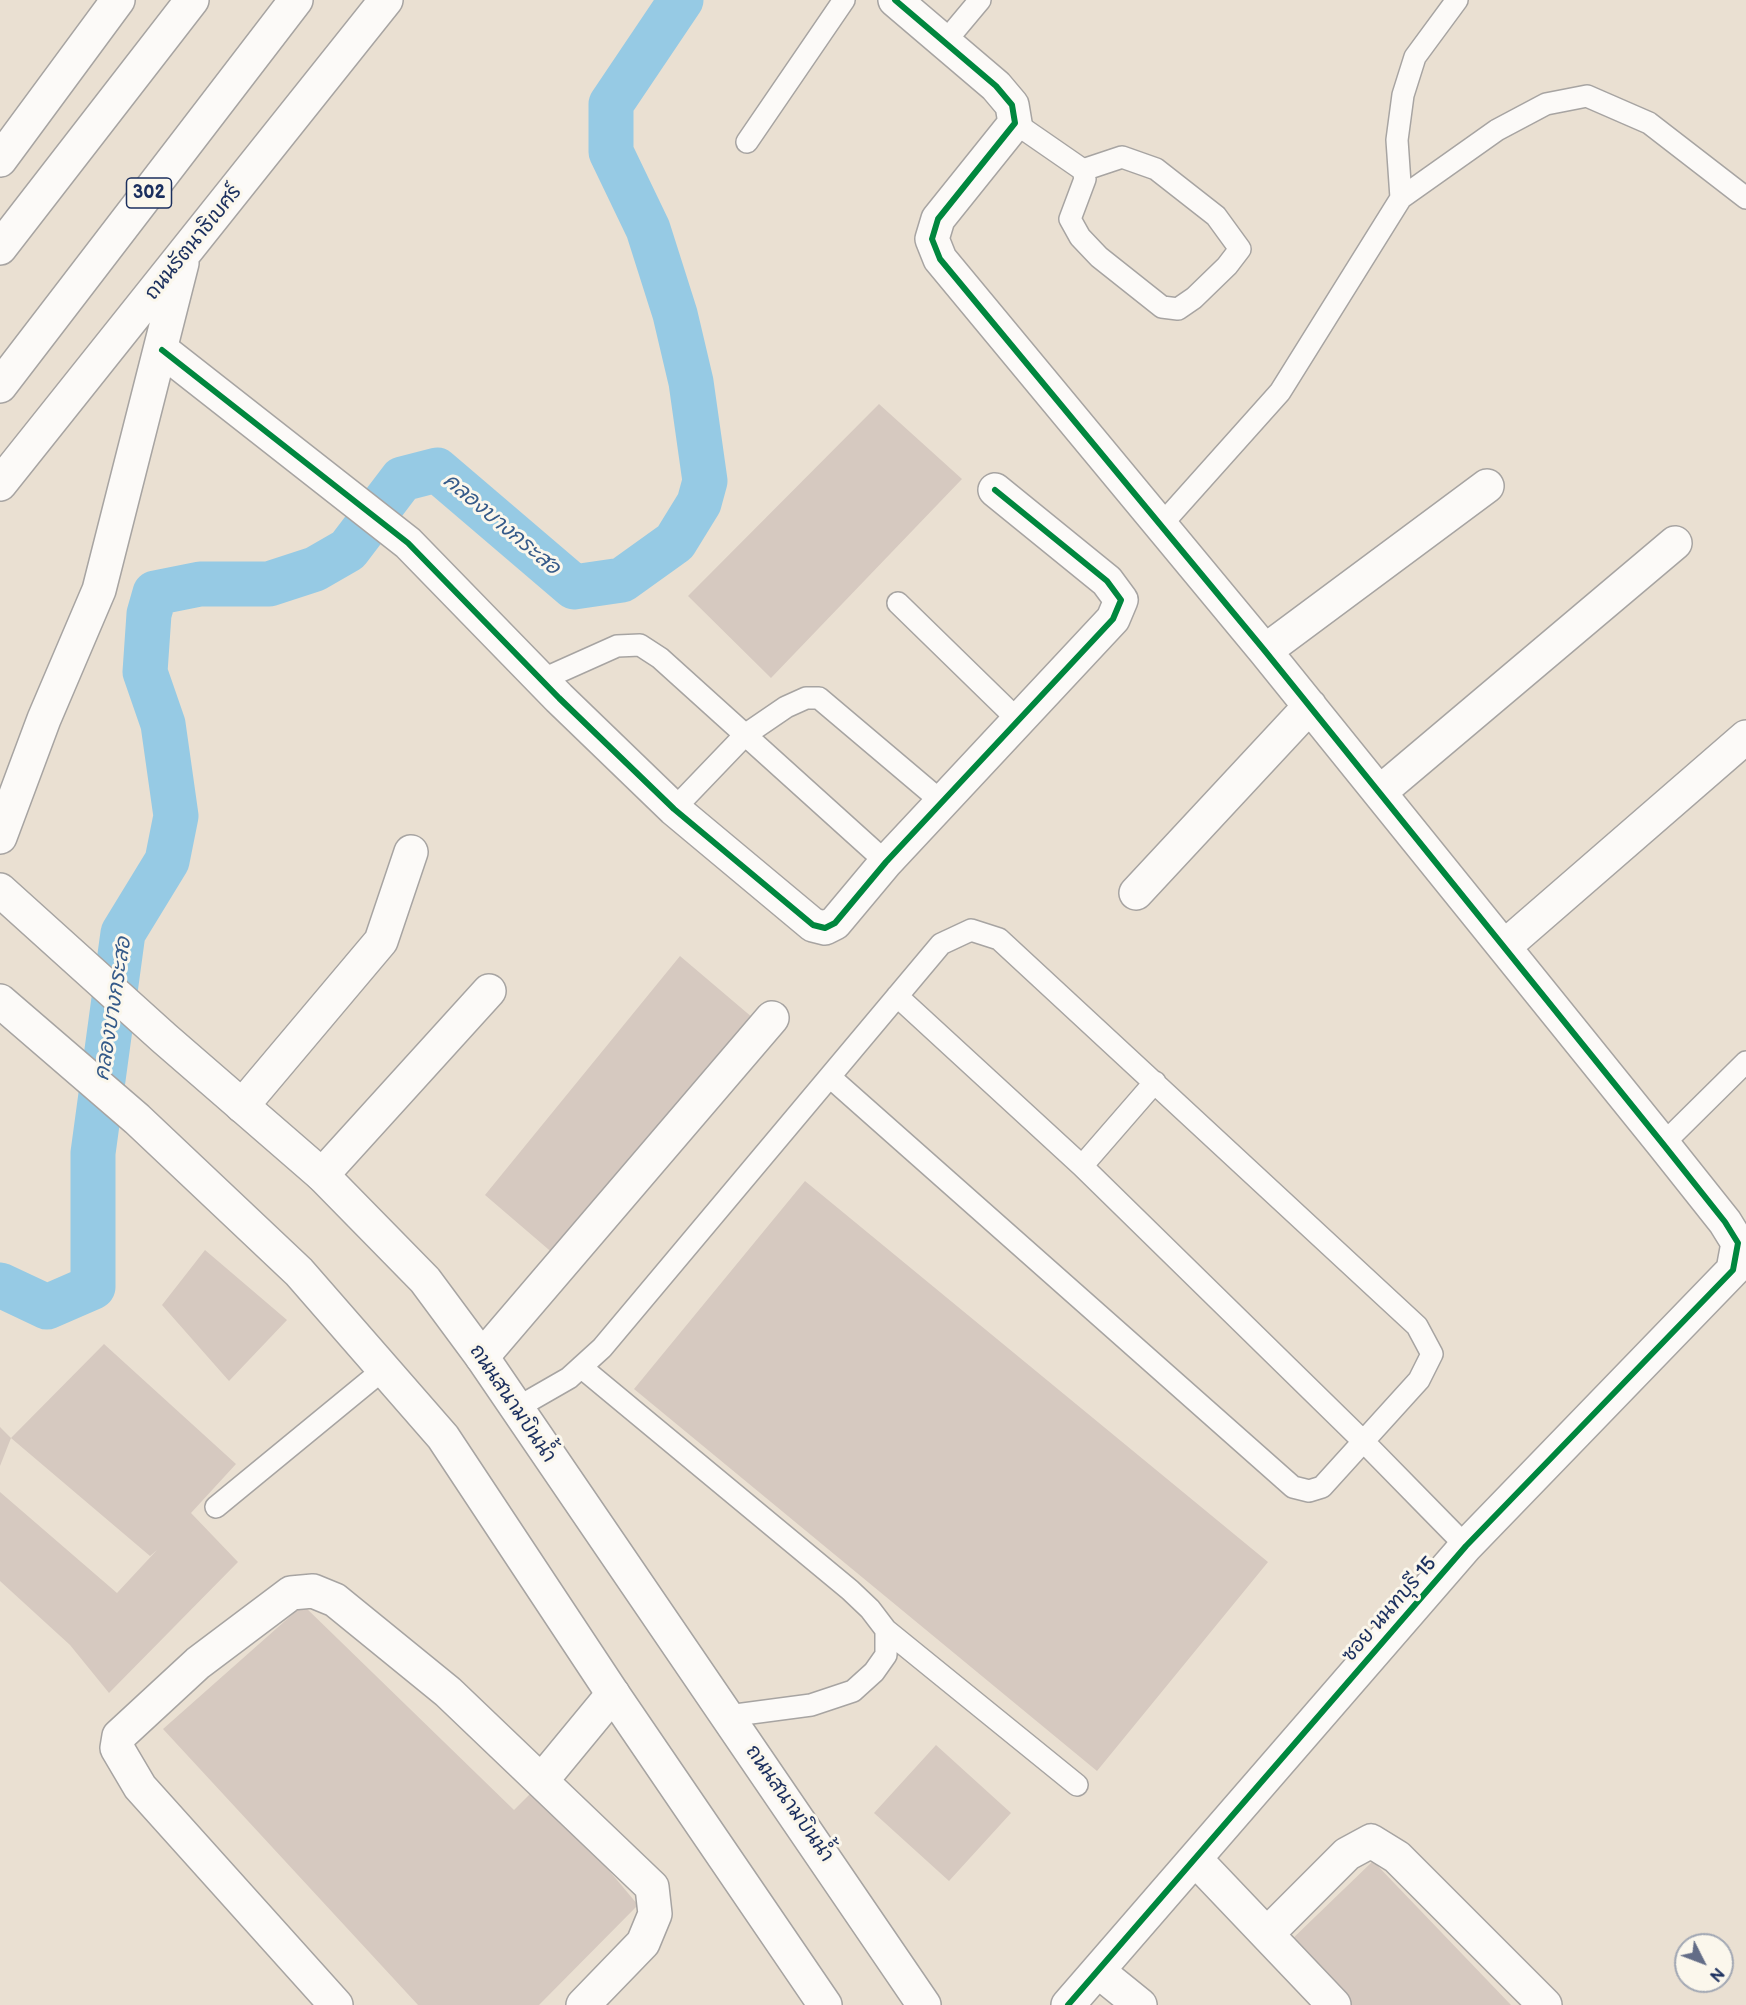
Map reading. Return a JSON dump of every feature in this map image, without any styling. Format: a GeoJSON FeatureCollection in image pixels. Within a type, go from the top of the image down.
{"type":"FeatureCollection","features":[{"type":"Feature","properties":{"kind":"street"},"geometry":{"type":"LineString","coordinates":[[0,160],[118,0]]}},
{"type":"Feature","properties":{"kind":"street"},"geometry":{"type":"LineString","coordinates":[[0,248],[192,0]]}},
{"type":"Feature","properties":{"kind":"street","name":"302"},"geometry":{"type":"LineString","coordinates":[[0,386],[296,0]]}},
{"type":"Feature","properties":{"kind":"street","name":"ถนนรัตนาธิเบศร์"},"geometry":{"type":"LineString","coordinates":[[0,484],[386,0]]}},
{"type":"Feature","properties":{"kind":"street"},"geometry":{"type":"LineString","coordinates":[[895,0],[996,86],[1012,105],[1015,123],[938,219],[932,239],[940,259],[1162,524],[1725,1222],[1742,1240]]}},
{"type":"Feature","properties":{"kind":"street"},"geometry":{"type":"LineString","coordinates":[[0,837],[44,719],[99,590],[162,350],[184,255]]}},
{"type":"Feature","properties":{"kind":"street"},"geometry":{"type":"LineString","coordinates":[[162,350],[408,543],[541,680],[674,809],[813,925],[825,928],[835,923],[886,862],[1113,619],[1121,600],[1107,581],[996,490]]}},
{"type":"Feature","properties":{"kind":"street"},"geometry":{"type":"LineString","coordinates":[[1265,651],[1487,486]]}},
{"type":"Feature","properties":{"kind":"street"},"geometry":{"type":"LineString","coordinates":[[1380,792],[1676,543]]}},
{"type":"Feature","properties":{"kind":"street"},"geometry":{"type":"LineString","coordinates":[[1136,892],[1310,706]]}},
{"type":"Feature","properties":{"kind":"street"},"geometry":{"type":"LineString","coordinates":[[1504,947],[1746,737]]}},
{"type":"Feature","properties":{"kind":"street"},"geometry":{"type":"LineString","coordinates":[[242,1106],[381,941],[411,852]]}},
{"type":"Feature","properties":{"kind":"street","name":"ถนนสนามบินน้ำ"},"geometry":{"type":"LineString","coordinates":[[0,890],[322,1176],[425,1280],[482,1357],[515,1409],[728,1716],[924,2005]]}},
{"type":"Feature","properties":{"kind":"street"},"geometry":{"type":"LineString","coordinates":[[322,1176],[489,991]]}},
{"type":"Feature","properties":{"kind":"street"},"geometry":{"type":"LineString","coordinates":[[0,1001],[137,1119],[299,1272],[443,1437],[613,1694],[825,2005]]}},
{"type":"Feature","properties":{"kind":"street"},"geometry":{"type":"LineString","coordinates":[[482,1357],[772,1018]]}},
{"type":"Feature","properties":{"kind":"street","name":"ซอย นนทบุรี 15"},"geometry":{"type":"LineString","coordinates":[[1068,2005],[1466,1546],[1733,1270],[1742,1240]]}},
{"type":"Feature","properties":{"kind":"street"},"geometry":{"type":"LineString","coordinates":[[336,2005],[140,1787],[117,1748],[118,1736],[198,1663],[291,1593],[313,1591],[335,1600],[448,1692],[652,1887],[655,1914],[643,1943],[583,2005]]}},
{"type":"Feature","properties":{"kind":"street"},"geometry":{"type":"LineString","coordinates":[[542,1780],[613,1694]]}},
{"type":"Feature","properties":{"kind":"street"},"geometry":{"type":"LineString","coordinates":[[1267,1934],[1347,1854],[1371,1841],[1397,1857],[1545,2005]]}},
{"type":"Feature","properties":{"kind":"street"},"geometry":{"type":"LineString","coordinates":[[1196,1860],[1334,2005]]}},
{"type":"Feature","properties":{"kind":"street"},"geometry":{"type":"LineString","coordinates":[[1098,1971],[1140,2005]]}},
{"type":"Feature","properties":{"kind":"lane"},"geometry":{"type":"LineString","coordinates":[[747,142],[844,0]]}},
{"type":"Feature","properties":{"kind":"lane"},"geometry":{"type":"LineString","coordinates":[[944,44],[980,0]]}},
{"type":"Feature","properties":{"kind":"lane"},"geometry":{"type":"LineString","coordinates":[[1401,198],[1396,140],[1403,95],[1414,57],[1457,0]]}},
{"type":"Feature","properties":{"kind":"lane"},"geometry":{"type":"LineString","coordinates":[[1162,524],[1280,392],[1401,198],[1497,130],[1546,104],[1587,96],[1649,123],[1746,198]]}},
{"type":"Feature","properties":{"kind":"lane"},"geometry":{"type":"LineString","coordinates":[[1015,123],[1083,170],[1085,179],[1070,219],[1080,237],[1099,257],[1162,307],[1178,309],[1194,298],[1227,266],[1240,249],[1216,216],[1156,169],[1122,157],[1083,170]]}},
{"type":"Feature","properties":{"kind":"lane"},"geometry":{"type":"LineString","coordinates":[[898,603],[1018,720]]}},
{"type":"Feature","properties":{"kind":"lane"},"geometry":{"type":"LineString","coordinates":[[541,680],[616,646],[640,645],[660,658],[886,862]]}},
{"type":"Feature","properties":{"kind":"lane"},"geometry":{"type":"LineString","coordinates":[[674,809],[745,735],[786,707],[806,698],[819,698],[942,802]]}},
{"type":"Feature","properties":{"kind":"lane"},"geometry":{"type":"LineString","coordinates":[[515,1409],[569,1378],[602,1348],[941,944],[971,930],[999,939],[1155,1082],[1417,1326],[1432,1354],[1419,1380],[1365,1443],[1322,1487],[1309,1491],[1293,1487],[830,1077]]}},
{"type":"Feature","properties":{"kind":"lane"},"geometry":{"type":"LineString","coordinates":[[897,996],[1082,1166],[1365,1443],[1466,1546]]}},
{"type":"Feature","properties":{"kind":"lane"},"geometry":{"type":"LineString","coordinates":[[1663,1144],[1746,1062]]}},
{"type":"Feature","properties":{"kind":"lane"},"geometry":{"type":"LineString","coordinates":[[1082,1166],[1155,1082]]}},
{"type":"Feature","properties":{"kind":"lane"},"geometry":{"type":"LineString","coordinates":[[581,1367],[850,1590],[870,1609],[886,1630],[1077,1785]]}},
{"type":"Feature","properties":{"kind":"lane"},"geometry":{"type":"LineString","coordinates":[[216,1507],[384,1370]]}},
{"type":"Feature","properties":{"kind":"lane"},"geometry":{"type":"LineString","coordinates":[[728,1716],[811,1705],[854,1691],[886,1655],[886,1630]]}},
{"type":"Feature","properties":{"kind":"building"},"geometry":{"type":"Polygon","coordinates":[[[879,404],[962,479],[771,678],[688,596],[879,404]]]}},
{"type":"Feature","properties":{"kind":"building"},"geometry":{"type":"Polygon","coordinates":[[[680,956],[753,1018],[555,1255],[485,1195],[680,956]]]}},
{"type":"Feature","properties":{"kind":"building"},"geometry":{"type":"Polygon","coordinates":[[[805,1181],[1268,1562],[1097,1771],[634,1389],[805,1181]]]}},
{"type":"Feature","properties":{"kind":"building"},"geometry":{"type":"Polygon","coordinates":[[[205,1250],[287,1320],[229,1381],[162,1305],[205,1250]]]}},
{"type":"Feature","properties":{"kind":"building"},"geometry":{"type":"Polygon","coordinates":[[[104,1344],[236,1464],[191,1513],[238,1562],[109,1693],[70,1645],[0,1581],[0,1492],[117,1593],[157,1550],[150,1556],[11,1438],[104,1344]]]}},
{"type":"Feature","properties":{"kind":"building"},"geometry":{"type":"Polygon","coordinates":[[[0,1427],[11,1438],[0,1466],[0,1427]]]}},
{"type":"Feature","properties":{"kind":"building"},"geometry":{"type":"Polygon","coordinates":[[[303,1605],[514,1810],[538,1786],[638,1905],[539,2005],[418,2005],[163,1729],[303,1605]]]}},
{"type":"Feature","properties":{"kind":"building"},"geometry":{"type":"Polygon","coordinates":[[[936,1745],[1011,1813],[949,1881],[874,1813],[936,1745]]]}},
{"type":"Feature","properties":{"kind":"building"},"geometry":{"type":"Polygon","coordinates":[[[1373,1861],[1511,2005],[1347,2005],[1288,1943],[1373,1861]]]}},
{"type":"Feature","properties":{"kind":"waterway","name":"คลองบางกระสอ"},"geometry":{"type":"LineString","coordinates":[[0,1285],[47,1307],[93,1287],[93,1153],[123,933],[167,861],[176,816],[163,724],[145,672],[149,614],[155,593],[200,584],[269,584],[315,569],[348,550],[402,479],[437,470],[574,587],[622,580],[675,542],[699,503],[705,481],[691,382],[675,314],[648,229],[611,152],[611,104],[681,0]]}},
{"type":"Feature","properties":{"kind":"cycle path"},"geometry":{"type":"LineString","coordinates":[[895,0],[996,86],[1012,105],[1015,123],[938,219],[932,239],[940,259],[1265,651],[1663,1144],[1725,1222],[1738,1243],[1733,1270],[1466,1546],[1068,2005]]}},
{"type":"Feature","properties":{"kind":"cycle path"},"geometry":{"type":"LineString","coordinates":[[162,350],[408,543],[559,698],[674,809],[813,925],[825,928],[835,923],[886,862],[1113,619],[1121,600],[1107,581],[995,490]]}}]}
